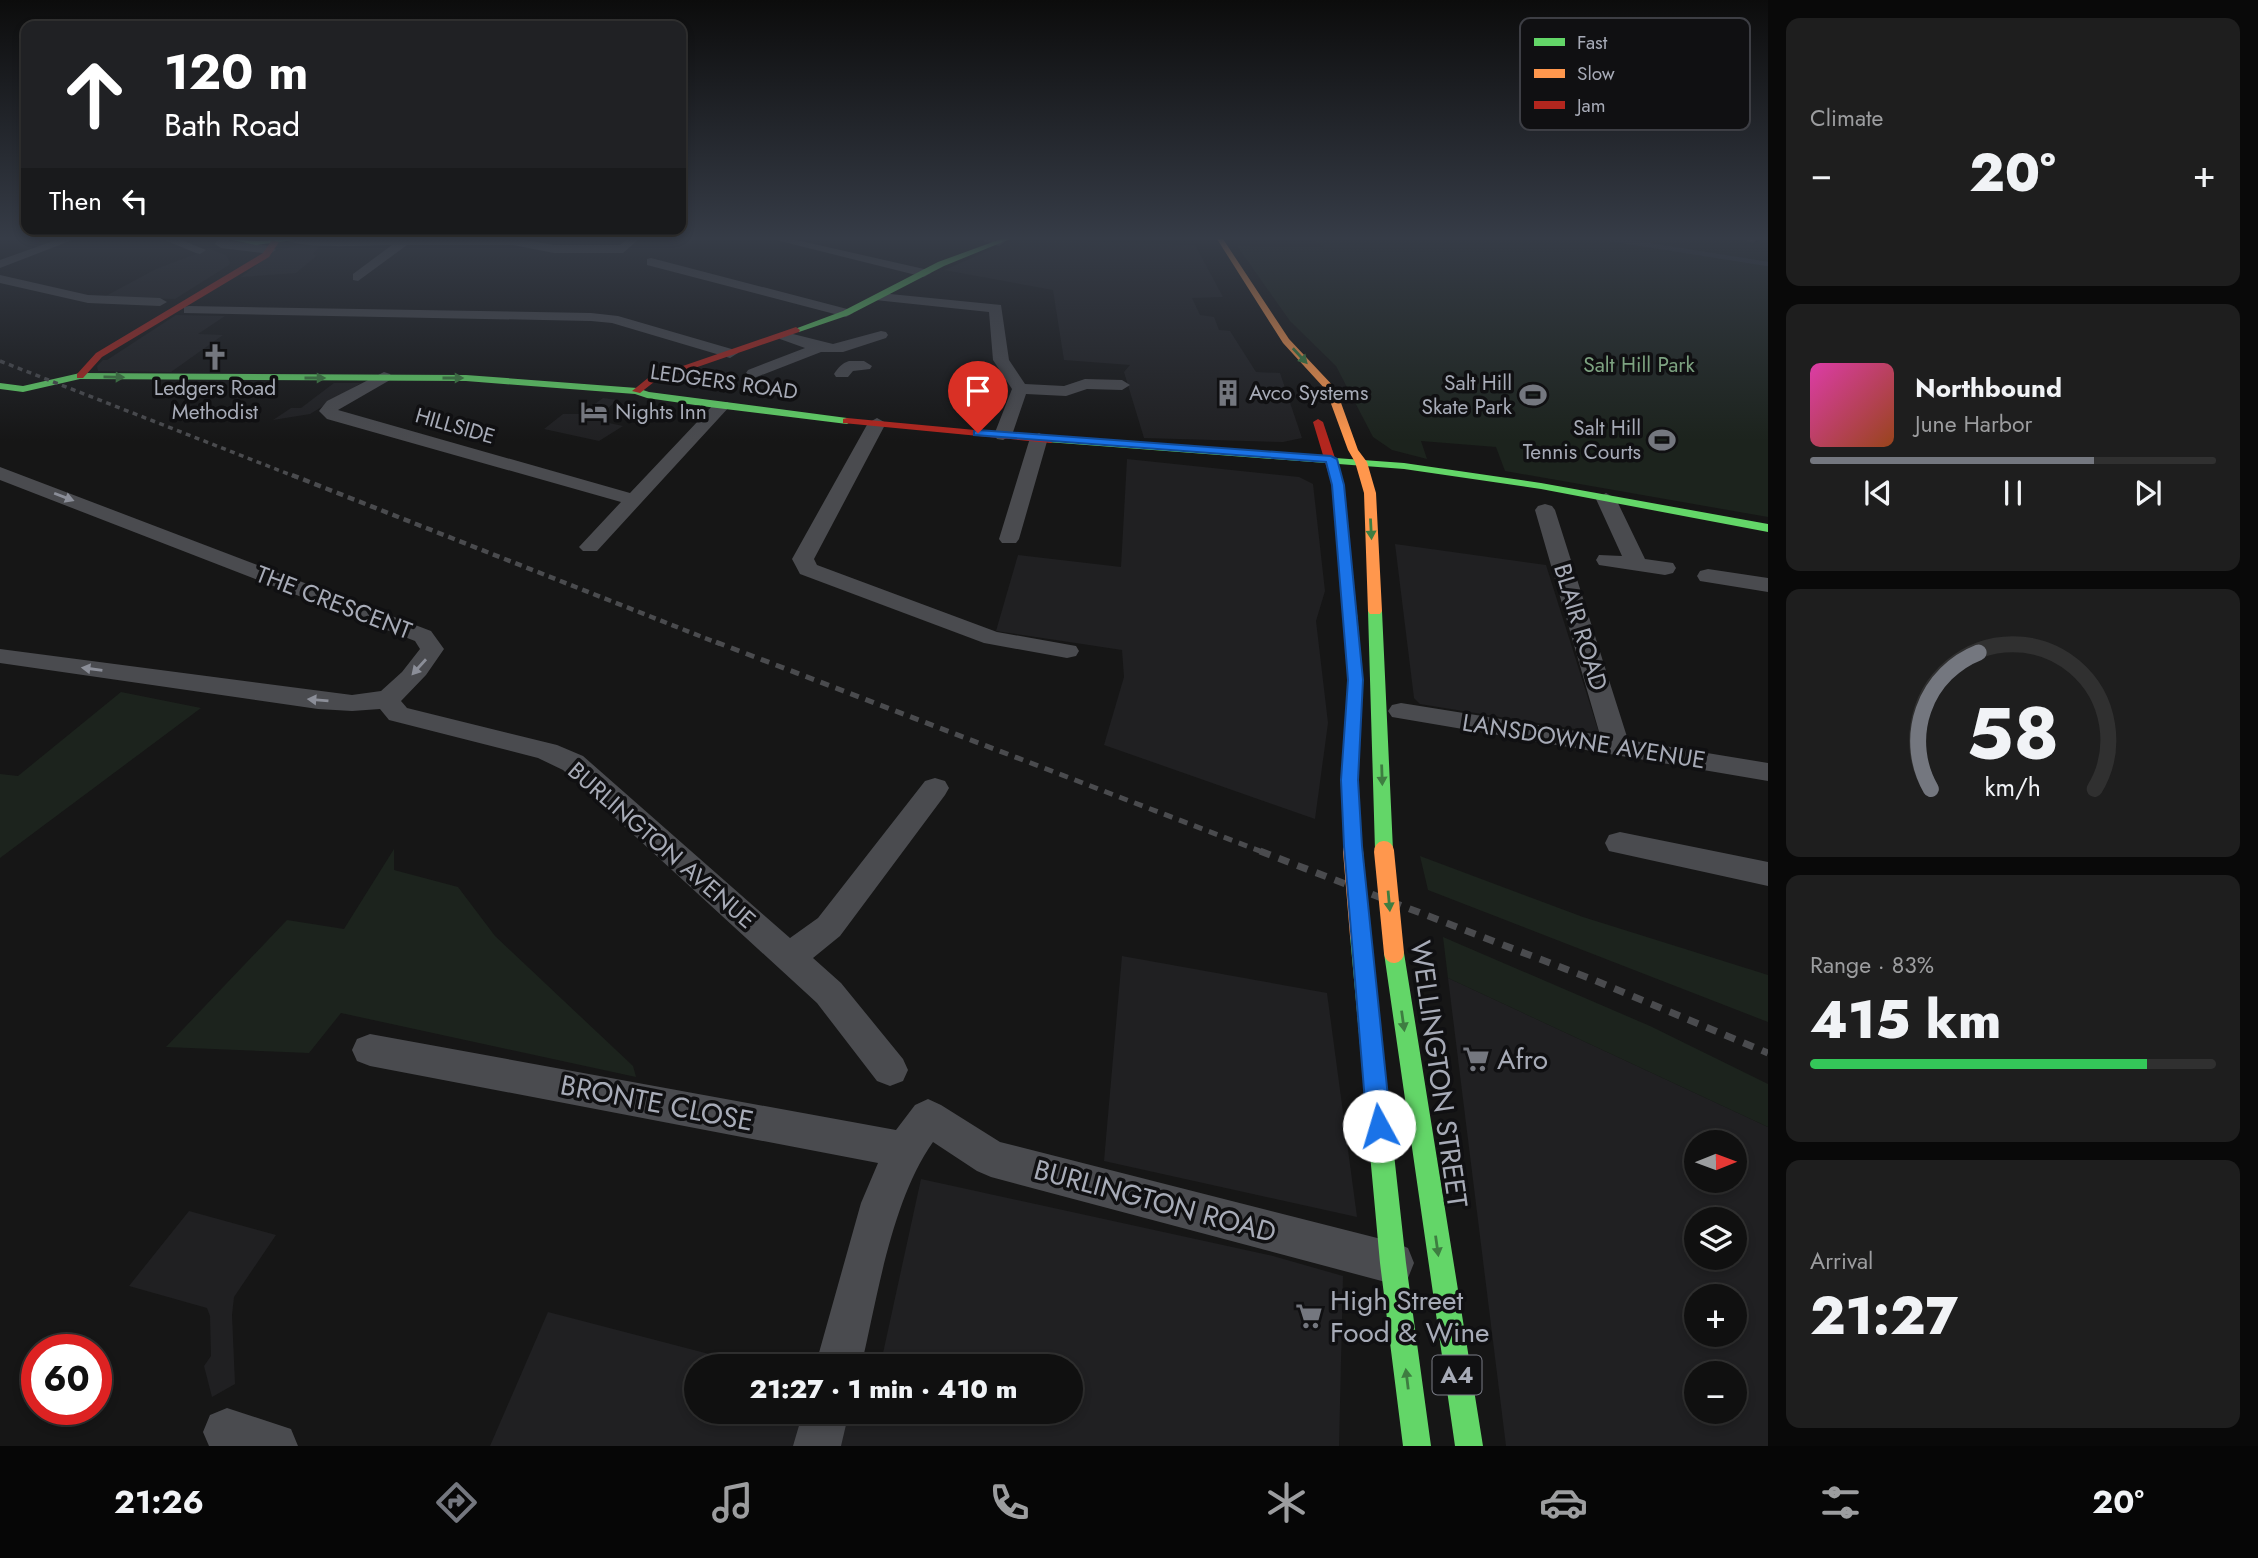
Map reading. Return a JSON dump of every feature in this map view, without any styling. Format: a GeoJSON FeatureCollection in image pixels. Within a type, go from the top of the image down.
{"type":"FeatureCollection","features":[{"type":"Feature","properties":{"kind":"main road"},"geometry":{"type":"LineString","coordinates":[[80,376],[99,355],[177,306]]}},
{"type":"Feature","properties":{"kind":"main road"},"geometry":{"type":"LineString","coordinates":[[637,391],[650,380],[785,336],[860,306]]}},
{"type":"Feature","properties":{"kind":"main road"},"geometry":{"type":"LineString","coordinates":[[1245,306],[1260,332]]}},
{"type":"Feature","properties":{"kind":"main road","name":"A4"},"geometry":{"type":"LineString","coordinates":[[1263,306],[1286,341],[1331,389],[1353,450],[1361,462],[1370,493],[1390,709]]}},
{"type":"Feature","properties":{"kind":"main road","name":"LEDGERS ROAD"},"geometry":{"type":"LineString","coordinates":[[23,389],[80,376],[466,378],[637,391],[647,395],[722,406],[877,423],[1406,467],[1768,528]]}},
{"type":"Feature","properties":{"kind":"main road"},"geometry":{"type":"LineString","coordinates":[[0,386],[23,389]]}},
{"type":"Feature","properties":{"kind":"main road"},"geometry":{"type":"LineString","coordinates":[[0,401],[23,389]]}},
{"type":"Feature","properties":{"kind":"main road","name":"A4"},"geometry":{"type":"LineString","coordinates":[[1313,411],[1331,459],[1340,499],[1356,680],[1350,780],[1360,936],[1393,1263],[1417,1446]]}},
{"type":"Feature","properties":{"kind":"main road","name":"WELLINGTON STREET"},"geometry":{"type":"LineString","coordinates":[[1390,709],[1384,850],[1394,953],[1469,1446]]}},
{"type":"Feature","properties":{"kind":"main road"},"geometry":{"type":"LineString","coordinates":[[1410,1446],[1412,1421]]}},
{"type":"Feature","properties":{"kind":"street"},"geometry":{"type":"LineString","coordinates":[[821,306],[846,313]]}},
{"type":"Feature","properties":{"kind":"street"},"geometry":{"type":"LineString","coordinates":[[997,306],[1001,360],[1020,389]]}},
{"type":"Feature","properties":{"kind":"street"},"geometry":{"type":"LineString","coordinates":[[189,310],[242,315],[591,317],[613,319],[730,353]]}},
{"type":"Feature","properties":{"kind":"street"},"geometry":{"type":"LineString","coordinates":[[754,373],[821,349],[848,348],[874,332],[898,341]]}},
{"type":"Feature","properties":{"kind":"street"},"geometry":{"type":"LineString","coordinates":[[785,336],[821,349],[852,369]]}},
{"type":"Feature","properties":{"kind":"street","name":"HILLSIDE"},"geometry":{"type":"LineString","coordinates":[[384,377],[333,405],[328,411],[333,415],[634,500]]}},
{"type":"Feature","properties":{"kind":"street"},"geometry":{"type":"LineString","coordinates":[[1020,389],[1066,391],[1085,384],[1122,385]]}},
{"type":"Feature","properties":{"kind":"street"},"geometry":{"type":"LineString","coordinates":[[1003,435],[1020,389]]}},
{"type":"Feature","properties":{"kind":"street"},"geometry":{"type":"LineString","coordinates":[[590,547],[722,406]]}},
{"type":"Feature","properties":{"kind":"street"},"geometry":{"type":"LineString","coordinates":[[877,423],[803,559],[808,569],[883,592],[992,638],[1067,651]]}},
{"type":"Feature","properties":{"kind":"street"},"geometry":{"type":"LineString","coordinates":[[1009,539],[1039,438]]}},
{"type":"Feature","properties":{"kind":"street","name":"THE CRESCENT"},"geometry":{"type":"LineString","coordinates":[[0,473],[423,636],[432,649],[424,664],[386,699]]}},
{"type":"Feature","properties":{"kind":"street"},"geometry":{"type":"LineString","coordinates":[[1606,499],[1636,563]]}},
{"type":"Feature","properties":{"kind":"street","name":"BLAIR ROAD"},"geometry":{"type":"LineString","coordinates":[[1545,510],[1616,745]]}},
{"type":"Feature","properties":{"kind":"street"},"geometry":{"type":"LineString","coordinates":[[1607,560],[1665,568]]}},
{"type":"Feature","properties":{"kind":"street"},"geometry":{"type":"LineString","coordinates":[[1708,576],[1741,577],[1768,585]]}},
{"type":"Feature","properties":{"kind":"street"},"geometry":{"type":"LineString","coordinates":[[0,656],[297,698],[343,702],[386,699]]}},
{"type":"Feature","properties":{"kind":"street","name":"BURLINGTON AVENUE"},"geometry":{"type":"LineString","coordinates":[[386,699],[398,714],[547,751],[573,763],[829,993],[890,1070]]}},
{"type":"Feature","properties":{"kind":"street","name":"LANSDOWNE AVENUE"},"geometry":{"type":"LineString","coordinates":[[1390,709],[1768,772]]}},
{"type":"Feature","properties":{"kind":"street"},"geometry":{"type":"LineString","coordinates":[[790,957],[829,927],[935,788]]}},
{"type":"Feature","properties":{"kind":"street"},"geometry":{"type":"LineString","coordinates":[[1620,843],[1768,874]]}},
{"type":"Feature","properties":{"kind":"street","name":"BRONTE CLOSE"},"geometry":{"type":"LineString","coordinates":[[370,1050],[916,1133]]}},
{"type":"Feature","properties":{"kind":"street"},"geometry":{"type":"LineString","coordinates":[[841,1354],[881,1203],[916,1133]]}},
{"type":"Feature","properties":{"kind":"street","name":"BURLINGTON ROAD"},"geometry":{"type":"LineString","coordinates":[[916,1133],[991,1158],[1393,1263]]}},
{"type":"Feature","properties":{"kind":"street"},"geometry":{"type":"LineString","coordinates":[[817,1446],[823,1424]]}},
{"type":"Feature","properties":{"kind":"shaded area"},"geometry":{"type":"Polygon","coordinates":[[[1056,306],[1196,306],[1200,315],[1214,317],[1219,330],[1230,331],[1256,372],[1280,373],[1302,438],[1283,442],[1144,438],[1124,372],[1130,365],[1064,360],[1056,306]]]}},
{"type":"Feature","properties":{"kind":"shaded area"},"geometry":{"type":"Polygon","coordinates":[[[176,315],[225,316],[198,334],[223,335],[171,372],[98,371],[97,366],[103,360],[176,315]]]}},
{"type":"Feature","properties":{"kind":"shaded area"},"geometry":{"type":"Polygon","coordinates":[[[334,383],[361,383],[310,414],[273,420],[291,408],[301,408],[334,383]]]}},
{"type":"Feature","properties":{"kind":"shaded area"},"geometry":{"type":"Polygon","coordinates":[[[603,398],[617,400],[595,420],[623,426],[599,441],[544,429],[563,414],[581,414],[603,398]]]}},
{"type":"Feature","properties":{"kind":"shaded area"},"geometry":{"type":"Polygon","coordinates":[[[1127,459],[1299,477],[1313,484],[1325,591],[1316,621],[1328,723],[1315,819],[1104,745],[1124,677],[1122,650],[996,631],[1018,555],[1121,567],[1127,459]]]}},
{"type":"Feature","properties":{"kind":"shaded area"},"geometry":{"type":"Polygon","coordinates":[[[1395,544],[1546,565],[1599,733],[1420,704],[1414,698],[1395,544]]]}},
{"type":"Feature","properties":{"kind":"shaded area"},"geometry":{"type":"Polygon","coordinates":[[[1122,956],[1327,993],[1357,1217],[1104,1161],[1122,956]]]}},
{"type":"Feature","properties":{"kind":"shaded area"},"geometry":{"type":"Polygon","coordinates":[[[1448,978],[1768,1127],[1768,1446],[1506,1446],[1448,978]]]}},
{"type":"Feature","properties":{"kind":"shaded area"},"geometry":{"type":"Polygon","coordinates":[[[921,1179],[1273,1256],[1343,1276],[1339,1446],[490,1446],[548,1312],[709,1354],[684,1354],[684,1424],[1083,1424],[1083,1354],[883,1354],[921,1179]]]}},
{"type":"Feature","properties":{"kind":"shaded area"},"geometry":{"type":"Polygon","coordinates":[[[189,1211],[276,1235],[234,1297],[232,1315],[235,1384],[212,1397],[204,1366],[211,1356],[210,1316],[207,1308],[129,1286],[189,1211]]]}},
{"type":"Feature","properties":{"kind":"green space","name":"Salt Hill Park"},"geometry":{"type":"Polygon","coordinates":[[[1280,306],[1768,306],[1768,517],[1505,471],[1496,447],[1421,441],[1427,459],[1392,450],[1373,437],[1336,366],[1290,321],[1280,306]]]}},
{"type":"Feature","properties":{"kind":"green space"},"geometry":{"type":"Polygon","coordinates":[[[121,692],[201,708],[0,858],[0,774],[18,776],[121,692]]]}},
{"type":"Feature","properties":{"kind":"green space"},"geometry":{"type":"Polygon","coordinates":[[[394,849],[394,870],[458,887],[495,936],[633,1066],[636,1077],[341,1013],[309,1053],[166,1047],[287,920],[344,929],[394,849]]]}},
{"type":"Feature","properties":{"kind":"green space"},"geometry":{"type":"Polygon","coordinates":[[[1420,856],[1583,917],[1768,975],[1768,1022],[1428,890],[1420,856]]]}},
{"type":"Feature","properties":{"kind":"green space"},"geometry":{"type":"Polygon","coordinates":[[[1443,937],[1650,1026],[1768,1084],[1768,1127],[1448,978],[1443,937]]]}},
{"type":"Feature","properties":{"kind":"railway"},"geometry":{"type":"LineString","coordinates":[[0,361],[296,477]]}},
{"type":"Feature","properties":{"kind":"railway"},"geometry":{"type":"LineString","coordinates":[[292,475],[720,644]]}},
{"type":"Feature","properties":{"kind":"railway"},"geometry":{"type":"LineString","coordinates":[[716,642],[1265,853]]}},
{"type":"Feature","properties":{"kind":"railway"},"geometry":{"type":"LineString","coordinates":[[1260,851],[1594,980],[1768,1053]]}},
{"type":"Feature","properties":{"kind":"traffic: fast"},"geometry":{"type":"LineString","coordinates":[[796,330],[859,306]]}},
{"type":"Feature","properties":{"kind":"traffic: fast"},"geometry":{"type":"LineString","coordinates":[[0,386],[23,389],[80,376],[466,378],[637,391],[647,395],[709,404],[847,421]]}},
{"type":"Feature","properties":{"kind":"traffic: fast"},"geometry":{"type":"LineString","coordinates":[[1051,440],[1404,466],[1541,486],[1768,528]]}},
{"type":"Feature","properties":{"kind":"traffic: fast"},"geometry":{"type":"LineString","coordinates":[[1375,611],[1384,850]]}},
{"type":"Feature","properties":{"kind":"traffic: fast"},"geometry":{"type":"LineString","coordinates":[[1350,614],[1356,680],[1350,780],[1353,846]]}},
{"type":"Feature","properties":{"kind":"traffic: fast"},"geometry":{"type":"LineString","coordinates":[[1360,936],[1393,1263],[1417,1446]]}},
{"type":"Feature","properties":{"kind":"traffic: fast"},"geometry":{"type":"LineString","coordinates":[[1394,953],[1469,1446]]}},
{"type":"Feature","properties":{"kind":"traffic: slow"},"geometry":{"type":"LineString","coordinates":[[1264,306],[1286,341],[1331,389],[1353,450],[1361,462],[1370,493],[1375,611]]}},
{"type":"Feature","properties":{"kind":"traffic: slow"},"geometry":{"type":"LineString","coordinates":[[1353,846],[1360,936]]}},
{"type":"Feature","properties":{"kind":"traffic: slow"},"geometry":{"type":"LineString","coordinates":[[1384,850],[1394,953]]}},
{"type":"Feature","properties":{"kind":"traffic: jam"},"geometry":{"type":"LineString","coordinates":[[80,376],[99,355],[180,306]]}},
{"type":"Feature","properties":{"kind":"traffic: jam"},"geometry":{"type":"LineString","coordinates":[[637,391],[651,380],[796,330]]}},
{"type":"Feature","properties":{"kind":"traffic: jam"},"geometry":{"type":"LineString","coordinates":[[847,421],[1051,440]]}},
{"type":"Feature","properties":{"kind":"traffic: jam"},"geometry":{"type":"LineString","coordinates":[[1318,422],[1338,485],[1350,614]]}},
{"type":"Feature","properties":{"kind":"place","name":"Ledgers Road Methodist"},"geometry":{"type":"Point","coordinates":[215,357]}},
{"type":"Feature","properties":{"kind":"place","name":"Avco Systems"},"geometry":{"type":"Point","coordinates":[1228,393]}},
{"type":"Feature","properties":{"kind":"place","name":"Salt Hill Skate Park"},"geometry":{"type":"Point","coordinates":[1533,395]}},
{"type":"Feature","properties":{"kind":"place","name":"Nights Inn"},"geometry":{"type":"Point","coordinates":[594,412]}},
{"type":"Feature","properties":{"kind":"place","name":"Salt Hill Tennis Courts"},"geometry":{"type":"Point","coordinates":[1662,440]}},
{"type":"Feature","properties":{"kind":"place","name":"Afro"},"geometry":{"type":"Point","coordinates":[1476,1059]}},
{"type":"Feature","properties":{"kind":"place","name":"High Street Food & Wine"},"geometry":{"type":"Point","coordinates":[1309,1316]}},
{"type":"Feature","properties":{"kind":"route"},"geometry":{"type":"LineString","coordinates":[[978,433],[1331,459],[1338,485],[1356,680],[1350,780],[1353,846],[1379,1126]]}}]}
